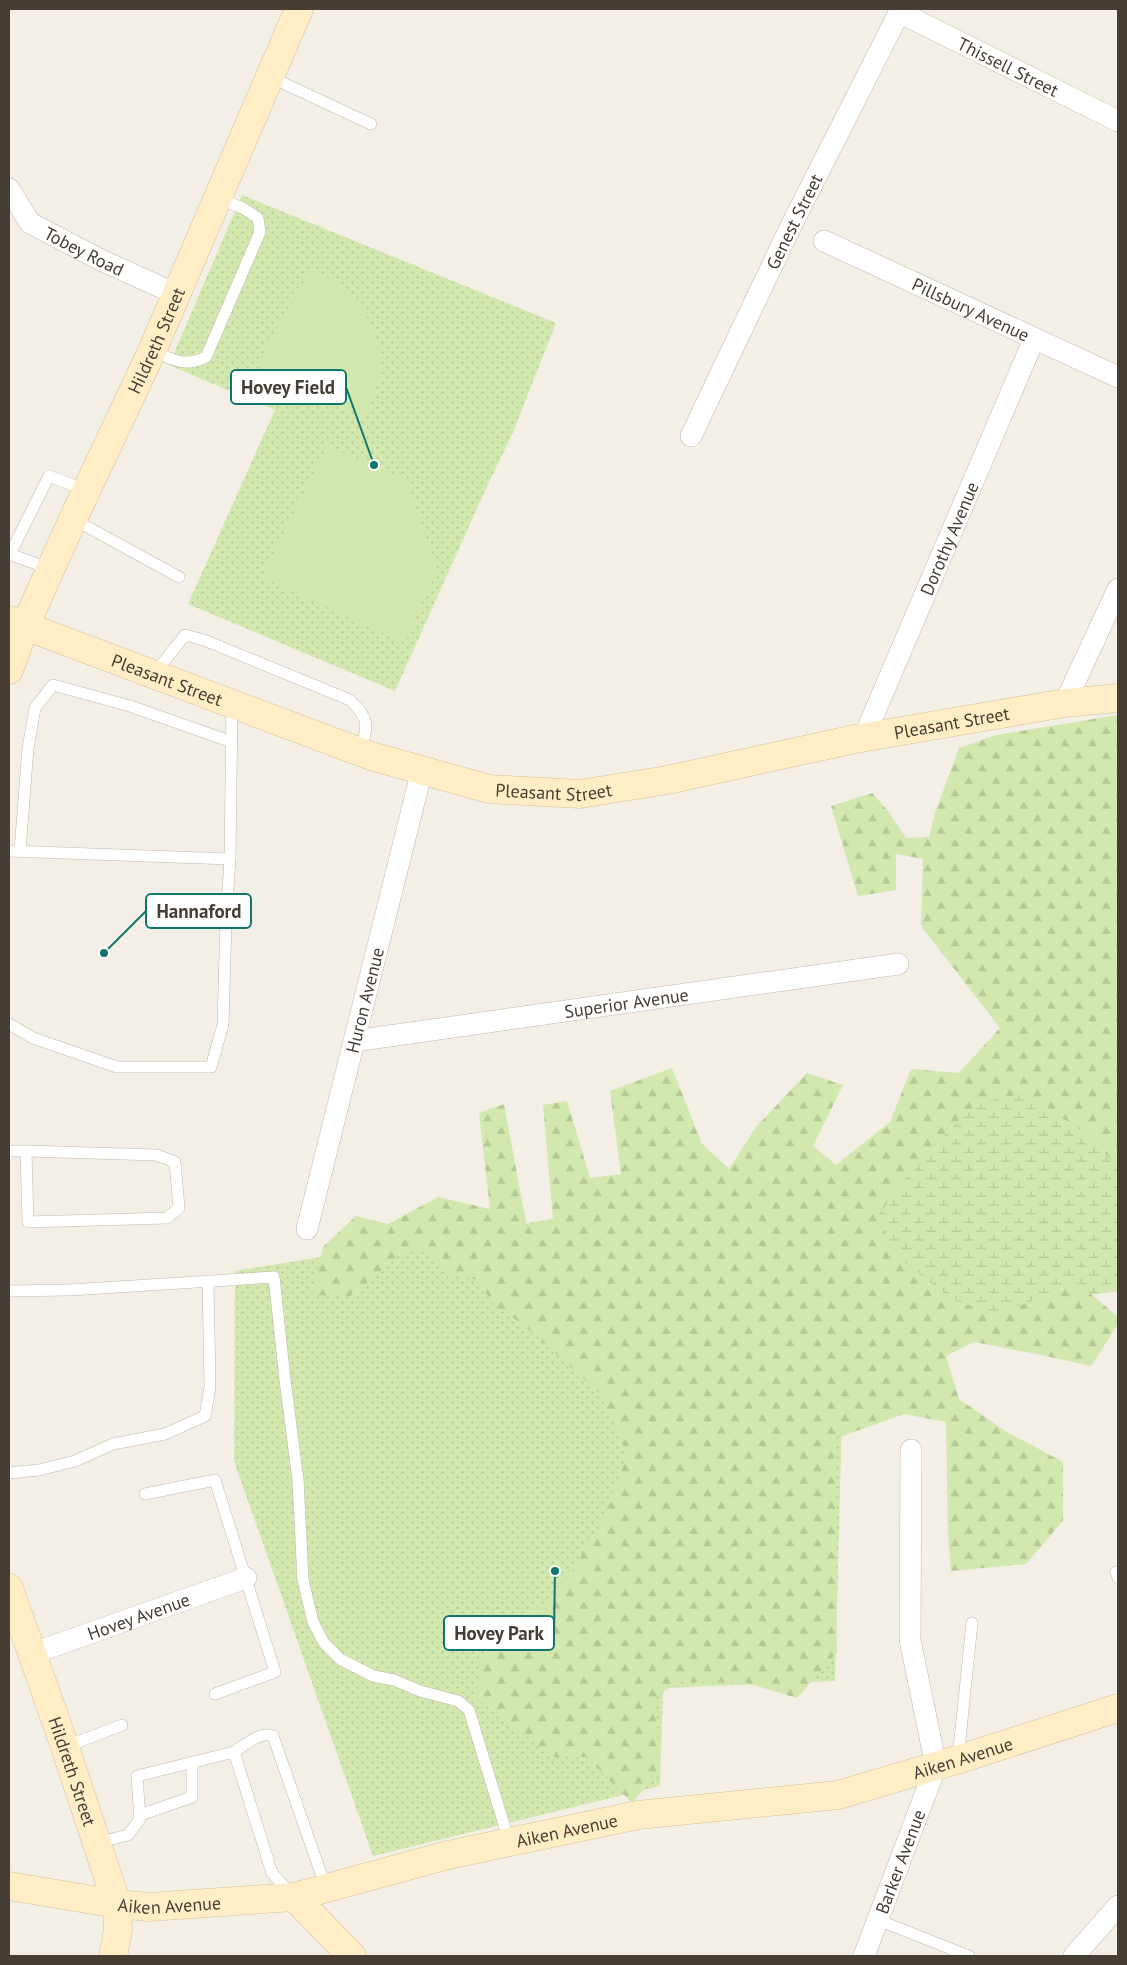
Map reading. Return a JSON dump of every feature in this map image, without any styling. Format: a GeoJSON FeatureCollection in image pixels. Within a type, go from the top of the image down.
{"type":"FeatureCollection","features":[{"type":"Feature","properties":{"kind":"street","name":"Hildreth Street"},"geometry":{"type":"LineString","coordinates":[[9,670],[17,623],[51,569],[152,351],[216,198],[299,9]]}},
{"type":"Feature","properties":{"kind":"street","name":"Thissell Street"},"geometry":{"type":"LineString","coordinates":[[900,11],[1118,121]]}},
{"type":"Feature","properties":{"kind":"street","name":"Genest Street"},"geometry":{"type":"LineString","coordinates":[[691,436],[790,228],[900,11]]}},
{"type":"Feature","properties":{"kind":"street","name":"Tobey Road"},"geometry":{"type":"LineString","coordinates":[[9,188],[30,223],[102,261],[176,294]]}},
{"type":"Feature","properties":{"kind":"street","name":"Pillsbury Avenue"},"geometry":{"type":"LineString","coordinates":[[824,240],[1118,377]]}},
{"type":"Feature","properties":{"kind":"street","name":"Dorothy Avenue"},"geometry":{"type":"LineString","coordinates":[[864,737],[1034,339]]}},
{"type":"Feature","properties":{"kind":"street"},"geometry":{"type":"LineString","coordinates":[[1065,704],[1118,589]]}},
{"type":"Feature","properties":{"kind":"street","name":"Pleasant Street"},"geometry":{"type":"LineString","coordinates":[[17,623],[361,752],[489,789],[580,794],[667,780],[864,737],[1065,704],[1118,698]]}},
{"type":"Feature","properties":{"kind":"street","name":"Huron Avenue"},"geometry":{"type":"LineString","coordinates":[[307,1229],[422,770]]}},
{"type":"Feature","properties":{"kind":"street","name":"Superior Avenue"},"geometry":{"type":"LineString","coordinates":[[354,1041],[898,964]]}},
{"type":"Feature","properties":{"kind":"street"},"geometry":{"type":"LineString","coordinates":[[911,1450],[910,1640],[947,1763]]}},
{"type":"Feature","properties":{"kind":"street","name":"Hovey Avenue"},"geometry":{"type":"LineString","coordinates":[[31,1654],[246,1578]]}},
{"type":"Feature","properties":{"kind":"street","name":"Hildreth Street"},"geometry":{"type":"LineString","coordinates":[[9,1588],[65,1747],[117,1904],[118,1931],[113,1956]]}},
{"type":"Feature","properties":{"kind":"street","name":"Aiken Avenue"},"geometry":{"type":"LineString","coordinates":[[9,1886],[117,1904],[149,1907],[294,1897],[448,1855],[638,1815],[838,1794],[947,1763],[1118,1708]]}},
{"type":"Feature","properties":{"kind":"street","name":"Barker Avenue"},"geometry":{"type":"LineString","coordinates":[[864,1956],[947,1763]]}},
{"type":"Feature","properties":{"kind":"street"},"geometry":{"type":"LineString","coordinates":[[294,1897],[352,1956]]}},
{"type":"Feature","properties":{"kind":"street"},"geometry":{"type":"LineString","coordinates":[[1074,1956],[1118,1906]]}},
{"type":"Feature","properties":{"kind":"lane"},"geometry":{"type":"LineString","coordinates":[[269,76],[371,124]]}},
{"type":"Feature","properties":{"kind":"lane"},"geometry":{"type":"LineString","coordinates":[[152,351],[180,362],[194,363],[206,357],[260,232],[258,218],[243,208],[216,198]]}},
{"type":"Feature","properties":{"kind":"lane"},"geometry":{"type":"LineString","coordinates":[[51,569],[9,554],[49,476],[86,490]]}},
{"type":"Feature","properties":{"kind":"lane"},"geometry":{"type":"LineString","coordinates":[[73,519],[179,577]]}},
{"type":"Feature","properties":{"kind":"lane"},"geometry":{"type":"LineString","coordinates":[[154,674],[185,634],[204,640],[350,700],[362,711],[367,726],[361,752]]}},
{"type":"Feature","properties":{"kind":"lane"},"geometry":{"type":"LineString","coordinates":[[230,859],[14,851],[35,708],[53,685],[130,706],[232,742]]}},
{"type":"Feature","properties":{"kind":"lane"},"geometry":{"type":"LineString","coordinates":[[9,1024],[33,1038],[117,1067],[211,1067],[222,1025],[230,859],[232,704]]}},
{"type":"Feature","properties":{"kind":"lane"},"geometry":{"type":"LineString","coordinates":[[9,1151],[26,1151],[156,1154],[175,1162],[179,1208],[167,1218],[28,1222],[26,1151]]}},
{"type":"Feature","properties":{"kind":"lane"},"geometry":{"type":"LineString","coordinates":[[9,1291],[69,1290],[274,1277],[298,1480],[304,1580],[313,1622],[324,1643],[340,1659],[372,1676],[394,1680],[420,1691],[458,1701],[469,1710],[509,1841]]}},
{"type":"Feature","properties":{"kind":"lane"},"geometry":{"type":"LineString","coordinates":[[9,1473],[39,1470],[75,1461],[113,1444],[165,1434],[205,1416],[210,1387],[208,1281]]}},
{"type":"Feature","properties":{"kind":"lane"},"geometry":{"type":"LineString","coordinates":[[145,1494],[214,1480],[275,1672],[214,1694]]}},
{"type":"Feature","properties":{"kind":"lane"},"geometry":{"type":"LineString","coordinates":[[947,1763],[972,1623]]}},
{"type":"Feature","properties":{"kind":"lane"},"geometry":{"type":"LineString","coordinates":[[65,1747],[122,1725]]}},
{"type":"Feature","properties":{"kind":"lane"},"geometry":{"type":"LineString","coordinates":[[97,1843],[128,1835],[140,1819],[137,1776],[234,1752],[262,1734],[269,1734],[273,1736],[326,1888]]}},
{"type":"Feature","properties":{"kind":"lane"},"geometry":{"type":"LineString","coordinates":[[234,1752],[272,1873],[294,1897]]}},
{"type":"Feature","properties":{"kind":"lane"},"geometry":{"type":"LineString","coordinates":[[140,1815],[192,1797],[192,1762]]}},
{"type":"Feature","properties":{"kind":"lane"},"geometry":{"type":"LineString","coordinates":[[878,1920],[969,1956]]}},
{"type":"Feature","properties":{"kind":"green space"},"geometry":{"type":"Polygon","coordinates":[[[242,195],[556,323],[513,432],[395,691],[188,604],[275,410],[169,365],[242,195]]]}},
{"type":"Feature","properties":{"kind":"green space"},"geometry":{"type":"Polygon","coordinates":[[[310,271],[331,279],[353,297],[362,308],[375,335],[379,349],[379,378],[374,397],[366,414],[266,381],[259,361],[310,271]]]}},
{"type":"Feature","properties":{"kind":"green space"},"geometry":{"type":"Polygon","coordinates":[[[327,446],[406,480],[437,567],[405,643],[262,577],[327,446]]]}},
{"type":"Feature","properties":{"kind":"green space"},"geometry":{"type":"Polygon","coordinates":[[[1118,715],[1118,1168],[1088,1135],[1024,1094],[978,1103],[925,1153],[1032,1301],[1078,1283],[1118,1317],[1118,1324],[1091,1366],[974,1342],[946,1356],[959,1399],[1007,1432],[1063,1462],[1063,1521],[1026,1564],[951,1571],[948,1536],[946,1422],[904,1414],[834,1439],[837,1652],[797,1698],[747,1683],[678,1682],[655,1698],[659,1771],[632,1803],[587,1757],[554,1757],[475,1697],[486,1640],[508,1630],[546,1601],[573,1570],[599,1529],[627,1455],[603,1396],[525,1326],[494,1305],[477,1280],[441,1271],[431,1250],[399,1254],[377,1275],[350,1296],[312,1295],[323,1247],[356,1216],[388,1224],[438,1197],[490,1209],[479,1113],[504,1104],[527,1227],[553,1219],[543,1105],[567,1101],[590,1178],[621,1174],[610,1091],[672,1068],[702,1144],[729,1169],[756,1127],[807,1073],[843,1085],[813,1146],[836,1165],[890,1122],[911,1069],[959,1073],[1000,1028],[921,926],[923,859],[896,854],[896,890],[858,896],[831,806],[872,793],[888,811],[906,838],[929,837],[935,813],[959,748],[996,735],[1118,715]]]}},
{"type":"Feature","properties":{"kind":"green space"},"geometry":{"type":"Polygon","coordinates":[[[1024,1093],[1088,1135],[1118,1168],[1118,1291],[1092,1295],[1078,1283],[998,1314],[953,1300],[902,1260],[876,1218],[925,1153],[978,1103],[1024,1093]]]}},
{"type":"Feature","properties":{"kind":"green space"},"geometry":{"type":"Polygon","coordinates":[[[877,1166],[842,1415],[835,1681],[663,1688],[660,1786],[373,1856],[234,1461],[235,1271],[877,1166]]]}},
{"type":"Feature","properties":{"kind":"place","name":"Hovey Field"},"geometry":{"type":"Point","coordinates":[374,465]}},
{"type":"Feature","properties":{"kind":"place","name":"Hannaford"},"geometry":{"type":"Point","coordinates":[104,953]}},
{"type":"Feature","properties":{"kind":"place","name":"Hovey Park"},"geometry":{"type":"Point","coordinates":[555,1571]}}]}
